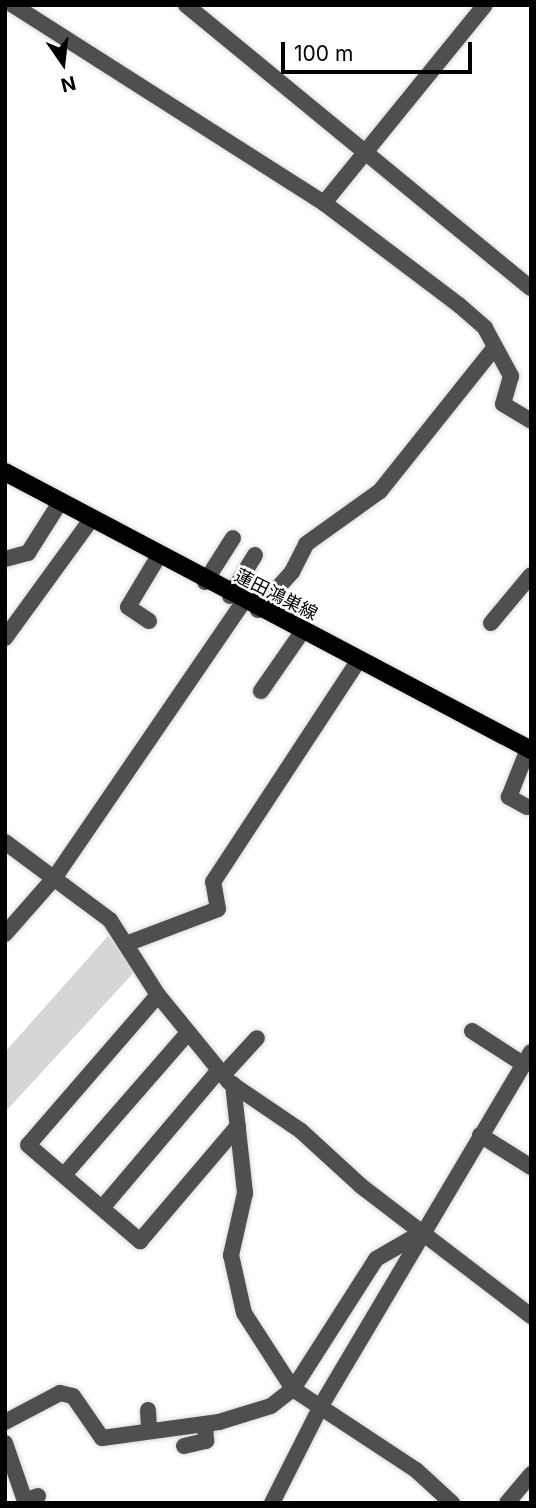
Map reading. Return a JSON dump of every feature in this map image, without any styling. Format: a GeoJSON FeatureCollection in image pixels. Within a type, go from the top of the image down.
{"type":"FeatureCollection","features":[{"type":"Feature","properties":{"kind":"main road","name":"蓮田鴻巣線"},"geometry":{"type":"LineString","coordinates":[[5,472],[90,521],[244,603],[530,750]]}},
{"type":"Feature","properties":{"kind":"street"},"geometry":{"type":"LineString","coordinates":[[13,5],[324,203],[458,305],[495,347],[511,376],[503,404],[531,421]]}},
{"type":"Feature","properties":{"kind":"street"},"geometry":{"type":"LineString","coordinates":[[186,5],[531,288]]}},
{"type":"Feature","properties":{"kind":"street"},"geometry":{"type":"LineString","coordinates":[[324,203],[485,5]]}},
{"type":"Feature","properties":{"kind":"street"},"geometry":{"type":"LineString","coordinates":[[5,934],[55,877],[244,603],[306,544],[380,491],[495,347]]}},
{"type":"Feature","properties":{"kind":"street"},"geometry":{"type":"LineString","coordinates":[[5,559],[28,553],[59,503]]}},
{"type":"Feature","properties":{"kind":"street"},"geometry":{"type":"LineString","coordinates":[[5,638],[90,521]]}},
{"type":"Feature","properties":{"kind":"street"},"geometry":{"type":"LineString","coordinates":[[205,582],[233,538]]}},
{"type":"Feature","properties":{"kind":"street"},"geometry":{"type":"LineString","coordinates":[[244,603],[256,555]]}},
{"type":"Feature","properties":{"kind":"street"},"geometry":{"type":"LineString","coordinates":[[149,621],[128,607],[158,557]]}},
{"type":"Feature","properties":{"kind":"street"},"geometry":{"type":"LineString","coordinates":[[491,623],[531,575]]}},
{"type":"Feature","properties":{"kind":"street"},"geometry":{"type":"LineString","coordinates":[[261,691],[302,632]]}},
{"type":"Feature","properties":{"kind":"street"},"geometry":{"type":"LineString","coordinates":[[126,944],[218,909],[213,882],[359,660]]}},
{"type":"Feature","properties":{"kind":"street"},"geometry":{"type":"LineString","coordinates":[[527,807],[509,797],[530,750]]}},
{"type":"Feature","properties":{"kind":"street"},"geometry":{"type":"LineString","coordinates":[[5,842],[89,899],[126,944],[158,995],[225,1077],[302,1131],[421,1233],[531,1316]]}},
{"type":"Feature","properties":{"kind":"street"},"geometry":{"type":"LineString","coordinates":[[158,995],[28,1145],[140,1241],[238,1126]]}},
{"type":"Feature","properties":{"kind":"street"},"geometry":{"type":"LineString","coordinates":[[272,1503],[322,1404],[527,1058],[472,1031]]}},
{"type":"Feature","properties":{"kind":"street"},"geometry":{"type":"LineString","coordinates":[[64,1175],[188,1033]]}},
{"type":"Feature","properties":{"kind":"street"},"geometry":{"type":"LineString","coordinates":[[102,1208],[225,1077],[257,1038]]}},
{"type":"Feature","properties":{"kind":"street"},"geometry":{"type":"LineString","coordinates":[[225,1077],[238,1126],[245,1193],[231,1255],[233,1281],[244,1313],[293,1389],[322,1404],[452,1503]]}},
{"type":"Feature","properties":{"kind":"street"},"geometry":{"type":"LineString","coordinates":[[480,1135],[531,1167]]}},
{"type":"Feature","properties":{"kind":"street"},"geometry":{"type":"LineString","coordinates":[[5,1422],[60,1393],[73,1396],[102,1438],[205,1424],[271,1406],[293,1389],[376,1259],[421,1233]]}},
{"type":"Feature","properties":{"kind":"street"},"geometry":{"type":"LineString","coordinates":[[148,1410],[149,1432]]}},
{"type":"Feature","properties":{"kind":"street"},"geometry":{"type":"LineString","coordinates":[[184,1446],[206,1441],[205,1424]]}},
{"type":"Feature","properties":{"kind":"street"},"geometry":{"type":"LineString","coordinates":[[5,1443],[24,1501],[38,1496]]}},
{"type":"Feature","properties":{"kind":"street"},"geometry":{"type":"LineString","coordinates":[[506,1503],[531,1474]]}},
{"type":"Feature","properties":{"kind":"shaded area"},"geometry":{"type":"Polygon","coordinates":[[[108,936],[138,968],[5,1112],[5,1052],[108,936]]]}}]}
